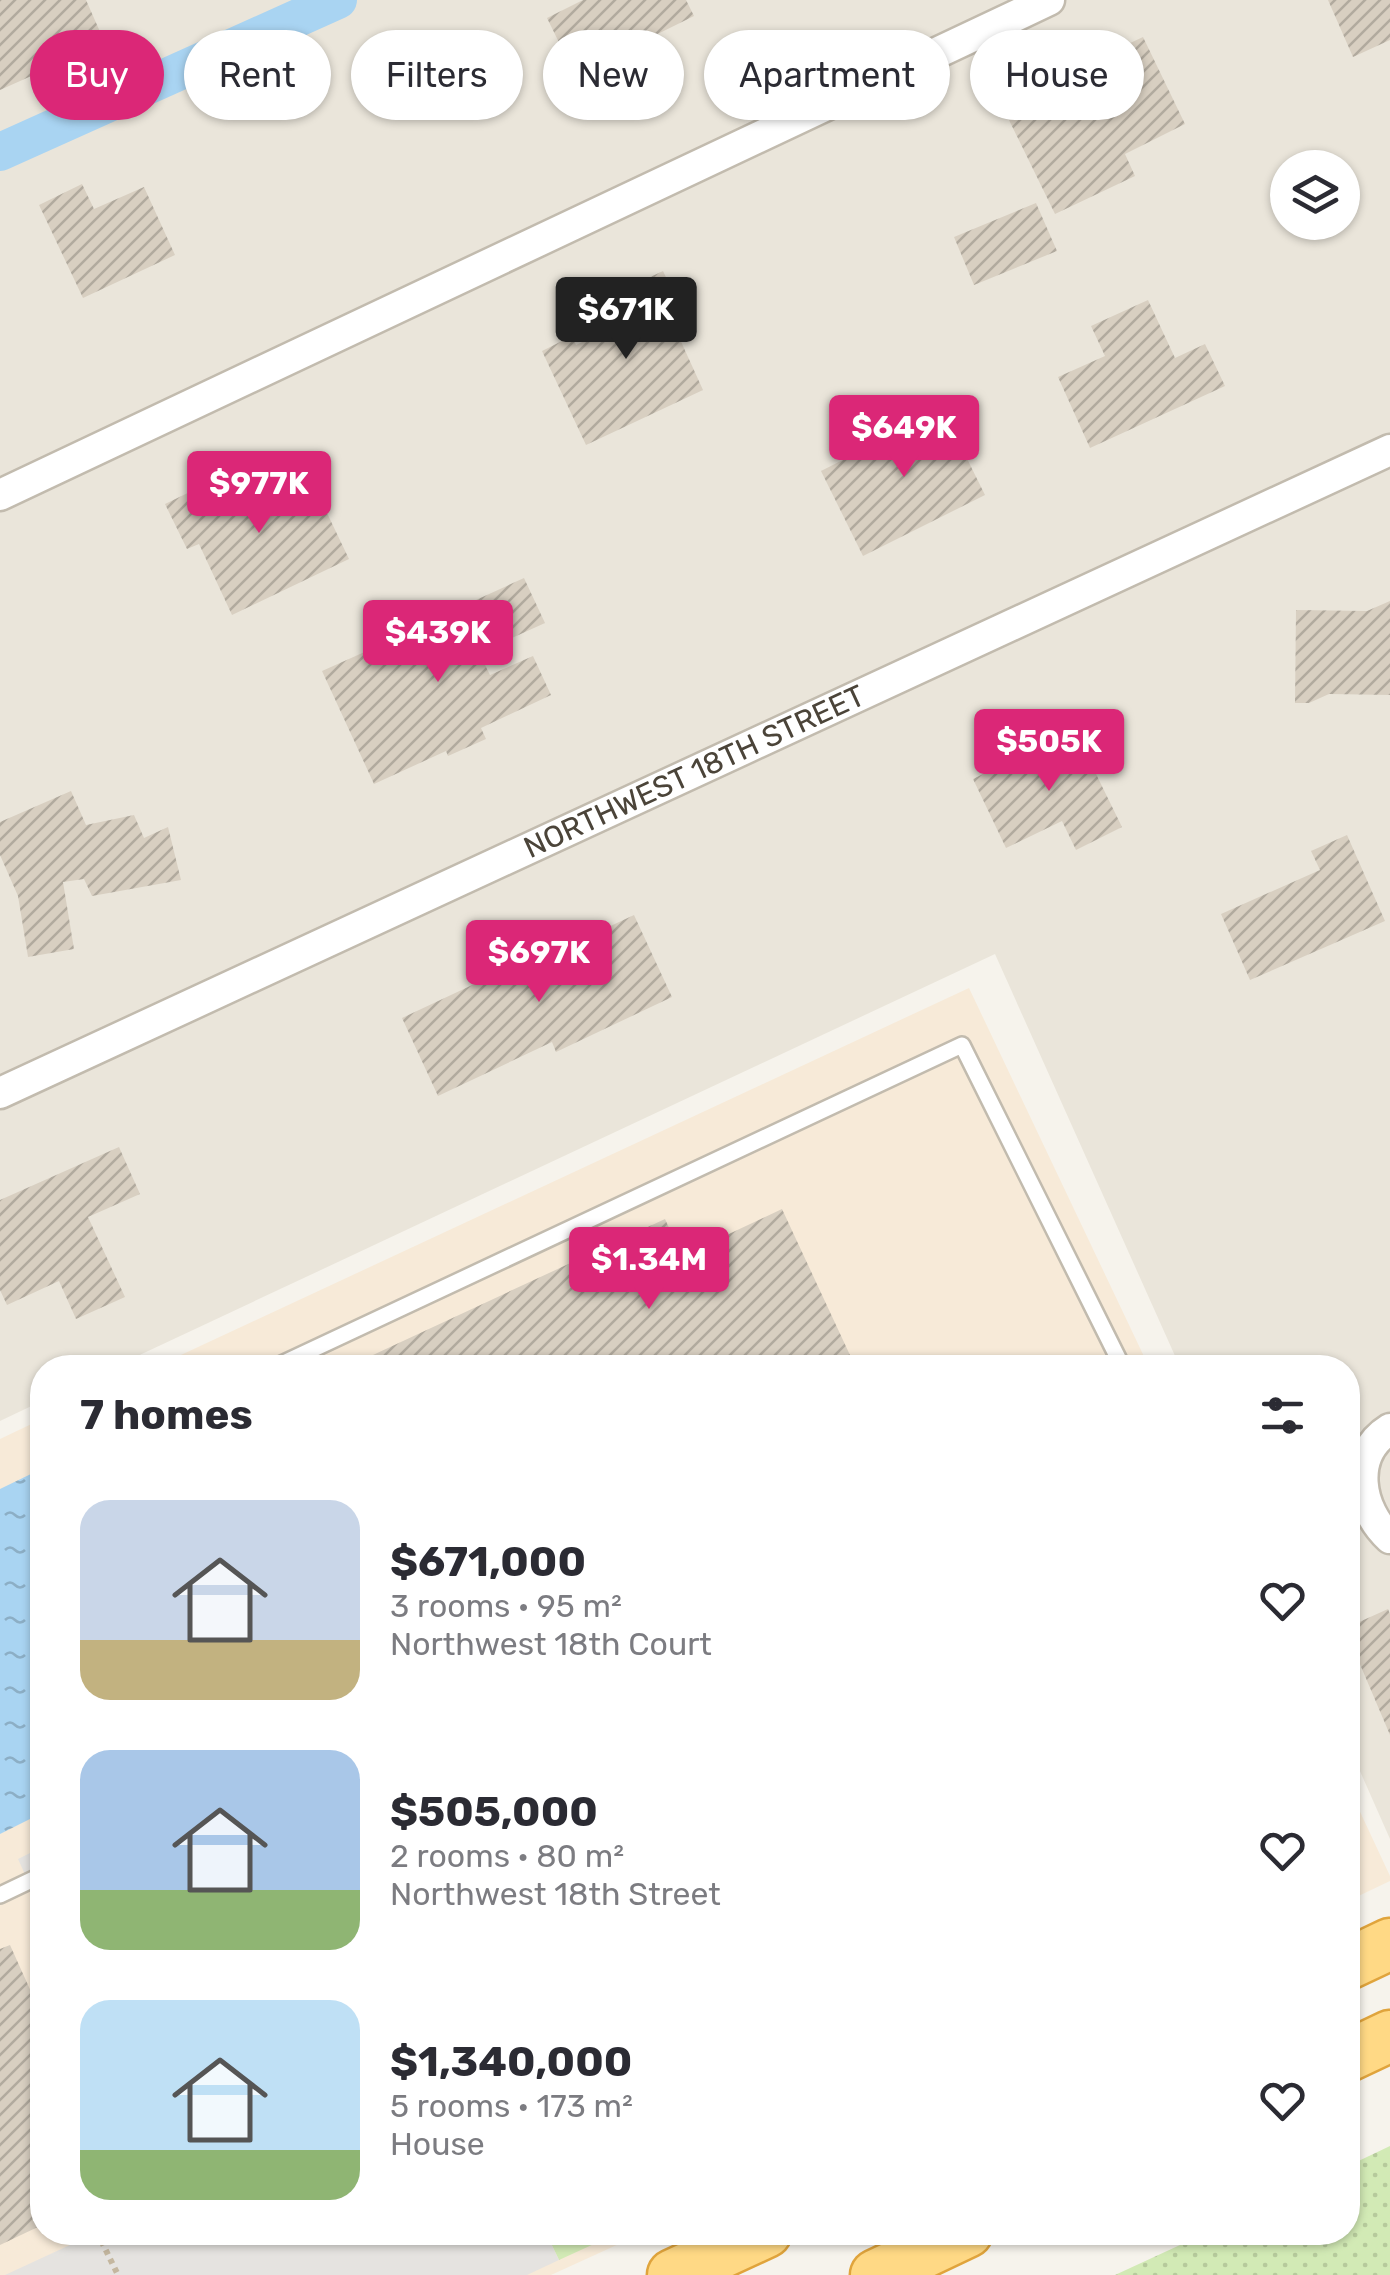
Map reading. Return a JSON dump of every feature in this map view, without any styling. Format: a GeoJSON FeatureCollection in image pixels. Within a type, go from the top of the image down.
{"type":"FeatureCollection","features":[{"type":"Feature","properties":{"kind":"highway"},"geometry":{"type":"LineString","coordinates":[[1360,1958],[1390,1944]]}},
{"type":"Feature","properties":{"kind":"highway"},"geometry":{"type":"LineString","coordinates":[[1360,2050],[1390,2036]]}},
{"type":"Feature","properties":{"kind":"highway"},"geometry":{"type":"LineString","coordinates":[[673,2275],[738,2245]]}},
{"type":"Feature","properties":{"kind":"highway"},"geometry":{"type":"LineString","coordinates":[[876,2275],[940,2245]]}},
{"type":"Feature","properties":{"kind":"street"},"geometry":{"type":"LineString","coordinates":[[0,495],[1049,0]]}},
{"type":"Feature","properties":{"kind":"street","name":"NORTHWEST 18TH STREET"},"geometry":{"type":"LineString","coordinates":[[0,1094],[1390,450]]}},
{"type":"Feature","properties":{"kind":"street"},"geometry":{"type":"LineString","coordinates":[[1390,1429],[1369,1453],[1362,1475],[1363,1499],[1372,1520],[1390,1538]]}},
{"type":"Feature","properties":{"kind":"lane"},"geometry":{"type":"LineString","coordinates":[[301,1355],[962,1044],[1111,1355]]}},
{"type":"Feature","properties":{"kind":"lane"},"geometry":{"type":"LineString","coordinates":[[0,1896],[30,1881]]}},
{"type":"Feature","properties":{"kind":"path"},"geometry":{"type":"LineString","coordinates":[[103,2245],[118,2275]]}},
{"type":"Feature","properties":{"kind":"shaded area"},"geometry":{"type":"Polygon","coordinates":[[[0,0],[1390,0],[1390,1839],[1360,1771],[1360,1355],[1175,1355],[995,954],[140,1355],[30,1355],[30,1407],[0,1421],[0,0]]]}},
{"type":"Feature","properties":{"kind":"shaded area"},"geometry":{"type":"Polygon","coordinates":[[[969,988],[1143,1355],[181,1355],[969,988]]]}},
{"type":"Feature","properties":{"kind":"shaded area"},"geometry":{"type":"Polygon","coordinates":[[[30,1425],[30,2245],[617,2245],[551,2275],[0,2275],[0,1439],[30,1425]]]}},
{"type":"Feature","properties":{"kind":"shaded area"},"geometry":{"type":"Polygon","coordinates":[[[1360,1812],[1390,1876],[1390,1881],[1360,1895],[1360,1812]]]}},
{"type":"Feature","properties":{"kind":"shaded area"},"geometry":{"type":"Polygon","coordinates":[[[30,1853],[30,1886],[18,1859],[30,1853]]]}},
{"type":"Feature","properties":{"kind":"shaded area"},"geometry":{"type":"Polygon","coordinates":[[[70,2245],[552,2245],[559,2260],[527,2275],[5,2275],[70,2245]]]}},
{"type":"Feature","properties":{"kind":"green space"},"geometry":{"type":"Polygon","coordinates":[[[1390,2146],[1390,2275],[1115,2275],[1180,2245],[1360,2245],[1360,2160],[1390,2146]]]}},
{"type":"Feature","properties":{"kind":"green space"},"geometry":{"type":"Polygon","coordinates":[[[552,2245],[592,2245],[559,2260],[552,2245]]]}},
{"type":"Feature","properties":{"kind":"water"},"geometry":{"type":"Polygon","coordinates":[[[30,1474],[30,1819],[0,1834],[0,1489],[30,1474]]]}},
{"type":"Feature","properties":{"kind":"building"},"geometry":{"type":"Polygon","coordinates":[[[0,0],[86,0],[99,30],[30,30],[30,77],[0,90],[0,0]]]}},
{"type":"Feature","properties":{"kind":"building"},"geometry":{"type":"Polygon","coordinates":[[[583,0],[686,0],[694,16],[666,30],[553,30],[547,18],[583,0]]]}},
{"type":"Feature","properties":{"kind":"building"},"geometry":{"type":"Polygon","coordinates":[[[1328,0],[1390,0],[1390,40],[1353,57],[1328,0]]]}},
{"type":"Feature","properties":{"kind":"building"},"geometry":{"type":"Polygon","coordinates":[[[1144,39],[1185,124],[1125,154],[1135,176],[1055,214],[1009,120],[1144,120],[1144,39]]]}},
{"type":"Feature","properties":{"kind":"building"},"geometry":{"type":"Polygon","coordinates":[[[82,184],[94,209],[144,187],[175,255],[83,298],[39,205],[82,184]]]}},
{"type":"Feature","properties":{"kind":"building"},"geometry":{"type":"Polygon","coordinates":[[[1036,203],[1057,251],[974,285],[954,237],[1036,203]]]}},
{"type":"Feature","properties":{"kind":"building"},"geometry":{"type":"Polygon","coordinates":[[[663,271],[685,317],[673,324],[703,390],[586,445],[542,351],[572,336],[576,345],[613,327],[600,301],[663,271]]]}},
{"type":"Feature","properties":{"kind":"building"},"geometry":{"type":"Polygon","coordinates":[[[1148,300],[1175,358],[1205,344],[1225,386],[1090,448],[1058,377],[1105,356],[1091,326],[1148,300]]]}},
{"type":"Feature","properties":{"kind":"building"},"geometry":{"type":"Polygon","coordinates":[[[936,396],[985,495],[863,556],[821,471],[910,426],[903,412],[936,396]]]}},
{"type":"Feature","properties":{"kind":"building"},"geometry":{"type":"Polygon","coordinates":[[[305,467],[349,559],[232,615],[199,544],[187,549],[165,504],[227,474],[239,498],[305,467]]]}},
{"type":"Feature","properties":{"kind":"building"},"geometry":{"type":"Polygon","coordinates":[[[524,578],[545,623],[479,653],[490,675],[533,656],[551,695],[481,728],[486,739],[448,756],[446,751],[374,784],[322,671],[425,625],[436,649],[455,640],[443,615],[524,578]]]}},
{"type":"Feature","properties":{"kind":"building"},"geometry":{"type":"Polygon","coordinates":[[[1390,601],[1390,695],[1329,694],[1309,703],[1295,703],[1296,610],[1367,611],[1390,601]]]}},
{"type":"Feature","properties":{"kind":"building"},"geometry":{"type":"Polygon","coordinates":[[[1074,729],[1122,827],[1076,850],[1062,821],[1006,848],[973,779],[1074,729]]]}},
{"type":"Feature","properties":{"kind":"building"},"geometry":{"type":"Polygon","coordinates":[[[71,791],[86,825],[134,815],[144,838],[168,827],[181,880],[92,896],[84,879],[63,882],[74,949],[28,957],[18,896],[0,855],[0,822],[71,791]]]}},
{"type":"Feature","properties":{"kind":"building"},"geometry":{"type":"Polygon","coordinates":[[[1347,835],[1385,921],[1250,980],[1221,914],[1320,870],[1311,851],[1347,835]]]}},
{"type":"Feature","properties":{"kind":"building"},"geometry":{"type":"Polygon","coordinates":[[[634,915],[672,997],[556,1052],[552,1042],[438,1096],[402,1018],[600,925],[602,930],[634,915]]]}},
{"type":"Feature","properties":{"kind":"building"},"geometry":{"type":"Polygon","coordinates":[[[119,1147],[140,1194],[88,1217],[125,1297],[76,1319],[59,1281],[7,1305],[0,1290],[0,1200],[119,1147]]]}},
{"type":"Feature","properties":{"kind":"building"},"geometry":{"type":"Polygon","coordinates":[[[782,1209],[850,1355],[373,1355],[665,1219],[682,1256],[782,1209]]]}},
{"type":"Feature","properties":{"kind":"building"},"geometry":{"type":"Polygon","coordinates":[[[1388,1609],[1390,1614],[1390,1735],[1360,1664],[1360,1622],[1388,1609]]]}},
{"type":"Feature","properties":{"kind":"building"},"geometry":{"type":"Polygon","coordinates":[[[10,1945],[30,1989],[30,2231],[0,2245],[0,1949],[10,1945]]]}},
{"type":"Feature","properties":{"kind":"waterway"},"geometry":{"type":"LineString","coordinates":[[0,152],[338,0]]}}]}
